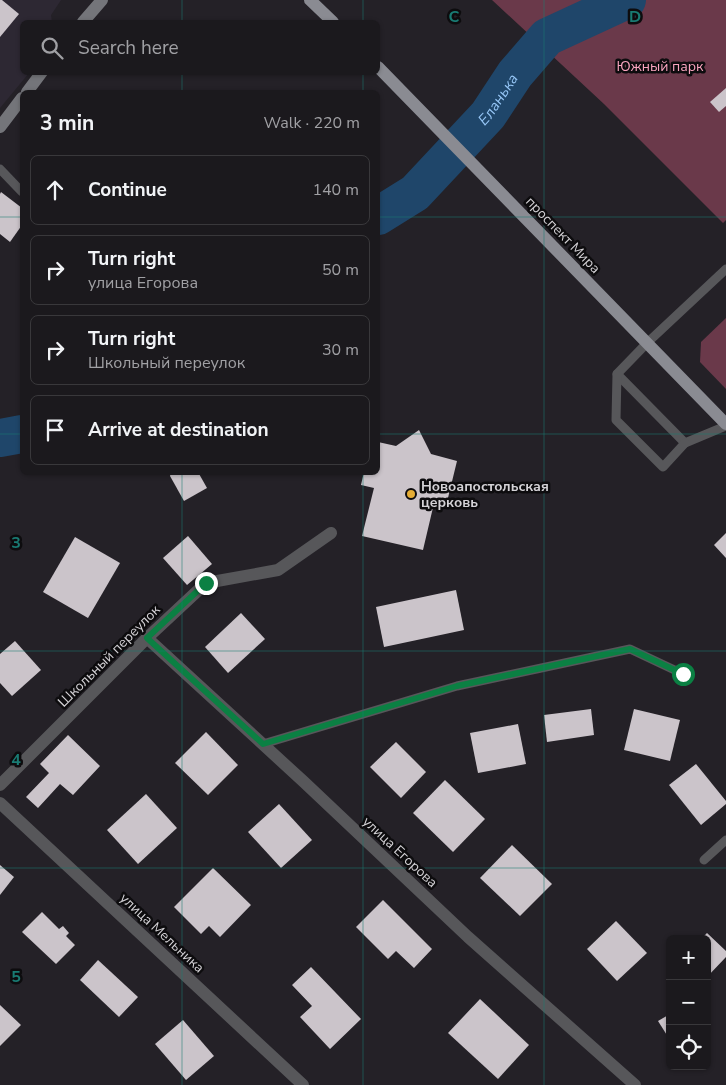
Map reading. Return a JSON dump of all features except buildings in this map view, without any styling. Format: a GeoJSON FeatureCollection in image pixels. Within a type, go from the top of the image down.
{"type":"FeatureCollection","features":[{"type":"Feature","properties":{"kind":"main road"},"geometry":{"type":"LineString","coordinates":[[310,0],[331,20]]}},
{"type":"Feature","properties":{"kind":"main road","name":"проспект Мира"},"geometry":{"type":"LineString","coordinates":[[380,69],[726,425]]}},
{"type":"Feature","properties":{"kind":"street"},"geometry":{"type":"LineString","coordinates":[[85,20],[102,0]]}},
{"type":"Feature","properties":{"kind":"street"},"geometry":{"type":"LineString","coordinates":[[28,90],[40,75]]}},
{"type":"Feature","properties":{"kind":"street"},"geometry":{"type":"LineString","coordinates":[[0,126],[20,101]]}},
{"type":"Feature","properties":{"kind":"street","name":"Школьный переулок"},"geometry":{"type":"LineString","coordinates":[[0,785],[147,638],[206,583],[278,570],[331,533]]}},
{"type":"Feature","properties":{"kind":"street","name":"улица Егорова"},"geometry":{"type":"LineString","coordinates":[[147,638],[468,937],[635,1085]]}},
{"type":"Feature","properties":{"kind":"street","name":"улица Мельника"},"geometry":{"type":"LineString","coordinates":[[0,803],[303,1085]]}},
{"type":"Feature","properties":{"kind":"lane"},"geometry":{"type":"LineString","coordinates":[[0,169],[20,190]]}},
{"type":"Feature","properties":{"kind":"lane"},"geometry":{"type":"LineString","coordinates":[[726,268],[647,342],[617,374],[616,420],[663,467],[685,443],[726,425]]}},
{"type":"Feature","properties":{"kind":"lane"},"geometry":{"type":"LineString","coordinates":[[617,374],[685,443]]}},
{"type":"Feature","properties":{"kind":"lane"},"geometry":{"type":"LineString","coordinates":[[263,744],[457,686],[630,649],[683,674]]}},
{"type":"Feature","properties":{"kind":"lane"},"geometry":{"type":"LineString","coordinates":[[704,860],[726,840]]}},
{"type":"Feature","properties":{"kind":"shaded area"},"geometry":{"type":"Polygon","coordinates":[[[0,0],[61,0],[51,15],[52,20],[20,20],[20,75],[27,75],[0,108],[0,0]]]}},
{"type":"Feature","properties":{"kind":"green space","name":"Южный парк"},"geometry":{"type":"Polygon","coordinates":[[[492,0],[726,0],[726,220],[723,223],[604,104],[492,0]]]}},
{"type":"Feature","properties":{"kind":"green space"},"geometry":{"type":"Polygon","coordinates":[[[726,318],[726,389],[700,362],[701,342],[726,318]]]}},
{"type":"Feature","properties":{"kind":"waterway","name":"Еланька"},"geometry":{"type":"LineString","coordinates":[[380,215],[415,193],[488,115],[515,74],[547,37],[627,0]]}},
{"type":"Feature","properties":{"kind":"waterway","name":"Еланька"},"geometry":{"type":"LineString","coordinates":[[0,438],[20,434]]}},
{"type":"Feature","properties":{"kind":"place","name":"Новоапостольская церковь"},"geometry":{"type":"Point","coordinates":[411,494]}},
{"type":"Feature","properties":{"kind":"route"},"geometry":{"type":"LineString","coordinates":[[206,583],[147,638],[263,744],[457,686],[630,649],[683,674]]}}]}
